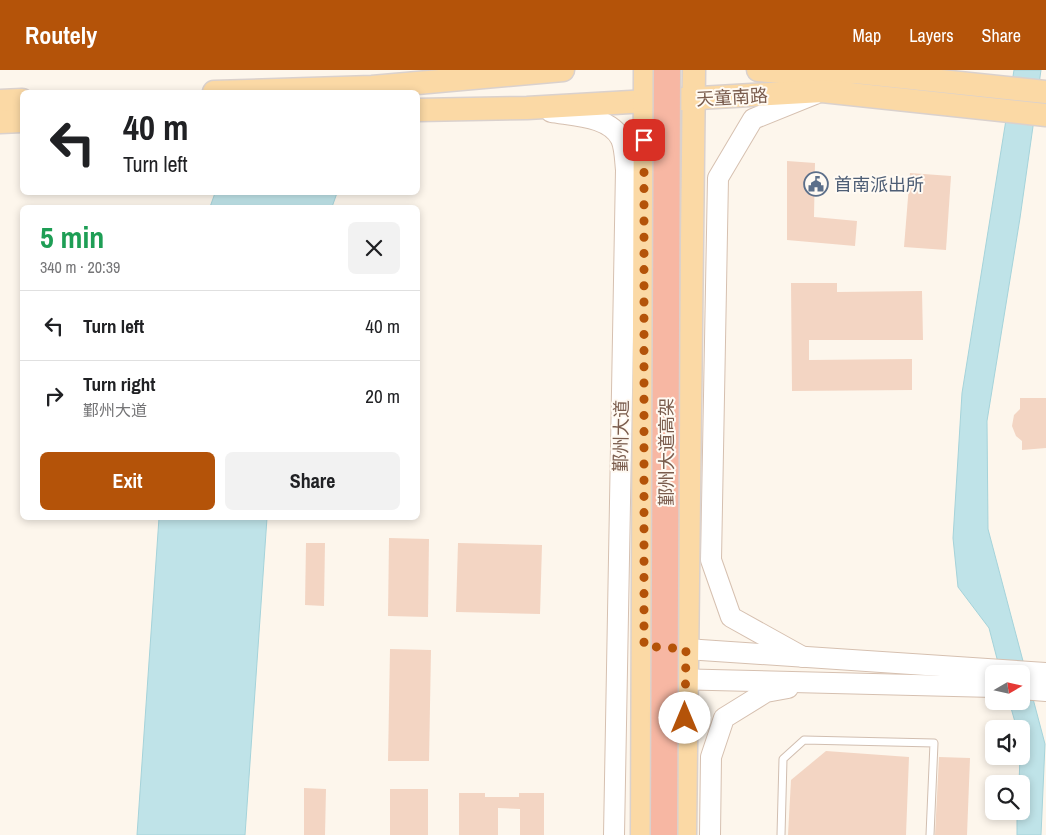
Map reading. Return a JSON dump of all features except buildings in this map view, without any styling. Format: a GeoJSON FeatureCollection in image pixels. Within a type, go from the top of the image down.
{"type":"FeatureCollection","features":[{"type":"Feature","properties":{"kind":"highway","name":"鄞州大道高架"},"geometry":{"type":"LineString","coordinates":[[651,835],[653,70]]}},
{"type":"Feature","properties":{"kind":"highway","name":"鄞州大道高架"},"geometry":{"type":"LineString","coordinates":[[664,835],[667,70]]}},
{"type":"Feature","properties":{"kind":"main road"},"geometry":{"type":"LineString","coordinates":[[277,90],[372,87],[563,70]]}},
{"type":"Feature","properties":{"kind":"main road","name":"鄞州大道"},"geometry":{"type":"LineString","coordinates":[[642,835],[645,70]]}},
{"type":"Feature","properties":{"kind":"main road"},"geometry":{"type":"LineString","coordinates":[[685,835],[694,70]]}},
{"type":"Feature","properties":{"kind":"main road","name":"天童南路"},"geometry":{"type":"LineString","coordinates":[[758,70],[855,72],[1046,92]]}},
{"type":"Feature","properties":{"kind":"main road","name":"天童南路"},"geometry":{"type":"LineString","coordinates":[[420,110],[527,108],[822,91],[1046,115]]}},
{"type":"Feature","properties":{"kind":"main road"},"geometry":{"type":"LineString","coordinates":[[0,101],[20,100]]}},
{"type":"Feature","properties":{"kind":"main road"},"geometry":{"type":"LineString","coordinates":[[0,122],[20,121]]}},
{"type":"Feature","properties":{"kind":"street"},"geometry":{"type":"LineString","coordinates":[[527,73],[554,70]]}},
{"type":"Feature","properties":{"kind":"street"},"geometry":{"type":"LineString","coordinates":[[803,657],[731,617],[711,560],[718,178],[753,118],[822,91]]}},
{"type":"Feature","properties":{"kind":"street","name":"鄞州大道"},"geometry":{"type":"LineString","coordinates":[[527,108],[590,119],[611,126],[621,140],[626,170],[614,835]]}},
{"type":"Feature","properties":{"kind":"street"},"geometry":{"type":"LineString","coordinates":[[644,646],[803,657],[1045,685]]}},
{"type":"Feature","properties":{"kind":"street"},"geometry":{"type":"LineString","coordinates":[[644,678],[985,686]]}},
{"type":"Feature","properties":{"kind":"street"},"geometry":{"type":"LineString","coordinates":[[710,835],[711,757],[724,718],[766,692],[816,682]]}},
{"type":"Feature","properties":{"kind":"street"},"geometry":{"type":"LineString","coordinates":[[1030,688],[1045,685]]}},
{"type":"Feature","properties":{"kind":"lane"},"geometry":{"type":"LineString","coordinates":[[780,835],[783,759],[804,740],[934,742],[930,835]]}},
{"type":"Feature","properties":{"kind":"water"},"geometry":{"type":"Polygon","coordinates":[[[1014,70],[1041,70],[1020,218],[987,421],[988,529],[1024,665],[999,665],[989,628],[958,587],[953,538],[962,393],[1014,70]]]}},
{"type":"Feature","properties":{"kind":"water"},"geometry":{"type":"Polygon","coordinates":[[[214,195],[336,195],[333,205],[211,205],[214,195]]]}},
{"type":"Feature","properties":{"kind":"water"},"geometry":{"type":"Polygon","coordinates":[[[159,520],[267,520],[245,835],[137,835],[159,520]]]}},
{"type":"Feature","properties":{"kind":"water"},"geometry":{"type":"Polygon","coordinates":[[[1030,687],[1045,744],[1041,835],[1017,835],[1017,820],[1030,820],[1030,775],[1019,775],[1020,765],[1030,765],[1030,720],[1014,720],[1012,710],[1030,710],[1030,687]]]}},
{"type":"Feature","properties":{"kind":"place","name":"首南派出所"},"geometry":{"type":"Point","coordinates":[816,184]}},
{"type":"Feature","properties":{"kind":"route"},"geometry":{"type":"LineString","coordinates":[[644,140],[644,646],[686,649],[685,718]]}}]}
